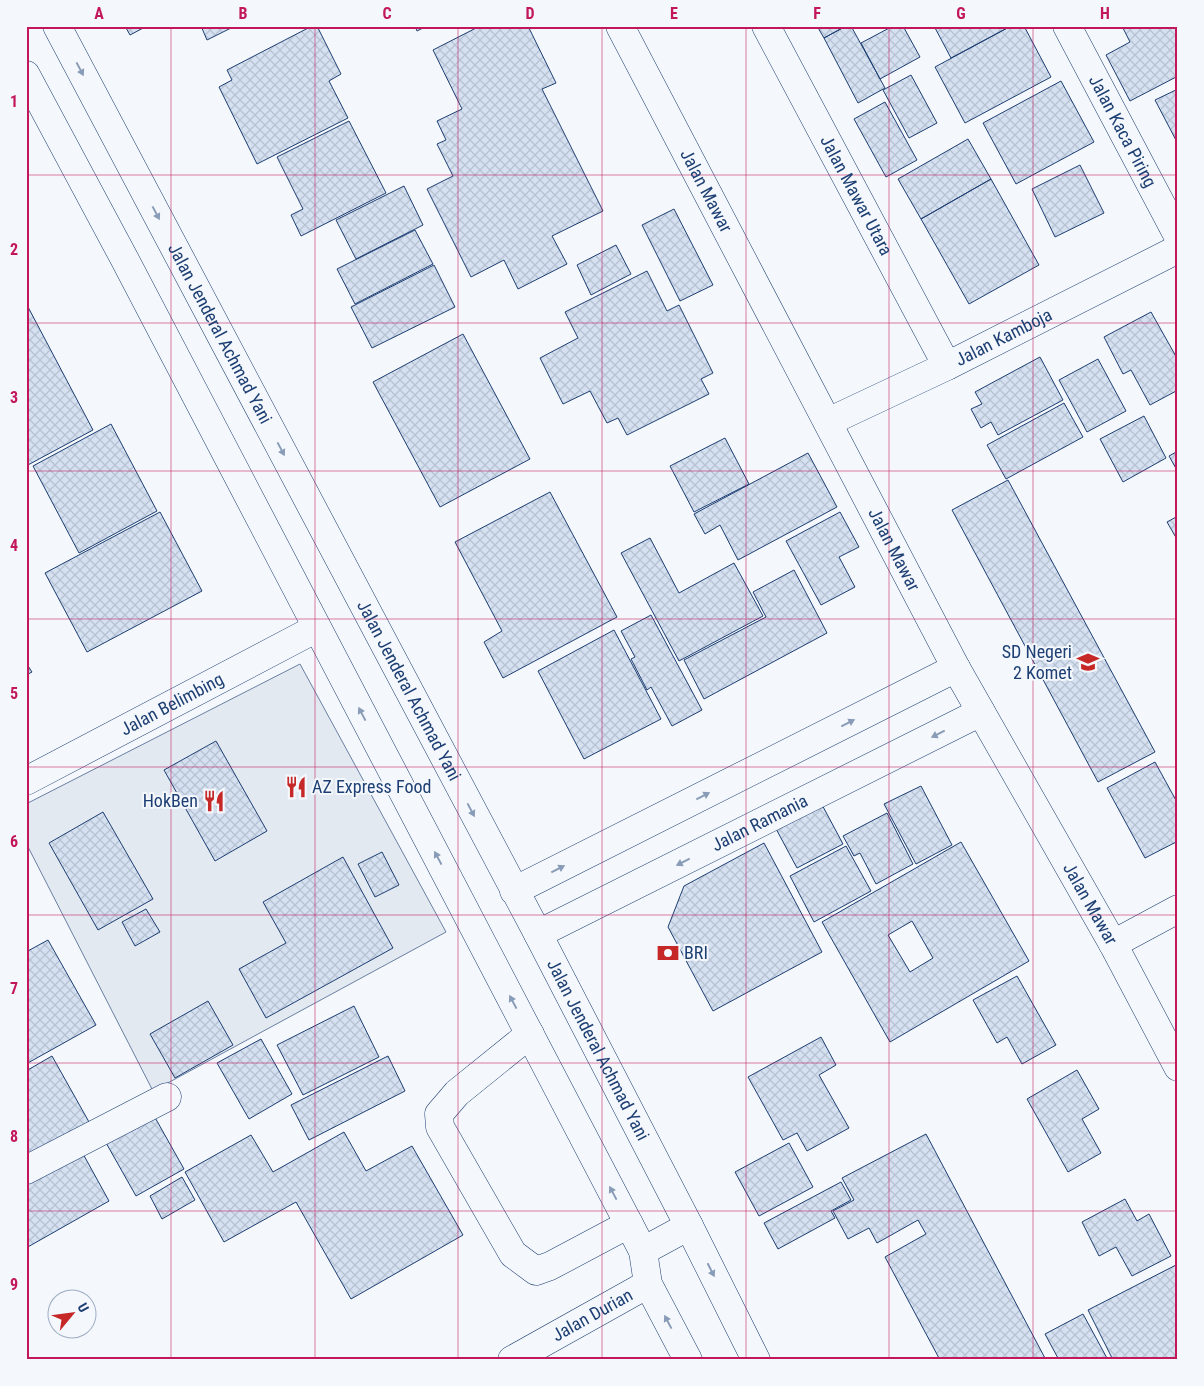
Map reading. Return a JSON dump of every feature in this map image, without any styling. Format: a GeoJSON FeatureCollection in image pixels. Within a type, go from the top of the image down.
{"type":"FeatureCollection","features":[{"type":"Feature","properties":{"kind":"main road","name":"Jalan Jenderal Achmad Yani"},"geometry":{"type":"LineString","coordinates":[[57,26],[538,934],[756,1360]]}},
{"type":"Feature","properties":{"kind":"main road","name":"Jalan Mawar"},"geometry":{"type":"LineString","coordinates":[[620,26],[956,668],[1113,944],[1178,1068]]}},
{"type":"Feature","properties":{"kind":"main road","name":"Jalan Mawar Utara"},"geometry":{"type":"LineString","coordinates":[[766,26],[947,366]]}},
{"type":"Feature","properties":{"kind":"main road","name":"Jalan Kaca Piring"},"geometry":{"type":"LineString","coordinates":[[1067,26],[1178,236]]}},
{"type":"Feature","properties":{"kind":"main road"},"geometry":{"type":"LineString","coordinates":[[26,75],[124,258],[643,1251],[648,1284],[688,1360]]}},
{"type":"Feature","properties":{"kind":"main road","name":"Jalan Kamboja"},"geometry":{"type":"LineString","coordinates":[[828,422],[947,366],[1178,249]]}},
{"type":"Feature","properties":{"kind":"main road","name":"Jalan Belimbing"},"geometry":{"type":"LineString","coordinates":[[26,781],[317,628]]}},
{"type":"Feature","properties":{"kind":"main road"},"geometry":{"type":"LineString","coordinates":[[514,891],[956,668]]}},
{"type":"Feature","properties":{"kind":"main road","name":"Jalan Ramania"},"geometry":{"type":"LineString","coordinates":[[538,934],[981,712]]}},
{"type":"Feature","properties":{"kind":"main road"},"geometry":{"type":"LineString","coordinates":[[1113,944],[1178,909]]}},
{"type":"Feature","properties":{"kind":"main road"},"geometry":{"type":"LineString","coordinates":[[530,1034],[457,1093],[439,1114],[440,1127],[513,1254],[536,1271],[550,1266],[629,1224]]}},
{"type":"Feature","properties":{"kind":"main road"},"geometry":{"type":"LineString","coordinates":[[26,1170],[167,1097]]}},
{"type":"Feature","properties":{"kind":"main road"},"geometry":{"type":"LineString","coordinates":[[643,1251],[689,1226]]}},
{"type":"Feature","properties":{"kind":"main road","name":"Jalan Durian"},"geometry":{"type":"LineString","coordinates":[[512,1360],[648,1284]]}},
{"type":"Feature","properties":{"kind":"shaded area"},"geometry":{"type":"Polygon","coordinates":[[[300,664],[446,932],[153,1091],[26,843],[26,804],[300,664]]]}},
{"type":"Feature","properties":{"kind":"building"},"geometry":{"type":"Polygon","coordinates":[[[125,26],[147,26],[130,35],[125,26]]]}},
{"type":"Feature","properties":{"kind":"building"},"geometry":{"type":"Polygon","coordinates":[[[201,26],[235,26],[207,40],[201,26]]]}},
{"type":"Feature","properties":{"kind":"building"},"geometry":{"type":"Polygon","coordinates":[[[312,26],[317,26],[341,74],[329,81],[348,118],[257,164],[219,87],[232,80],[227,70],[312,26]]]}},
{"type":"Feature","properties":{"kind":"building"},"geometry":{"type":"Polygon","coordinates":[[[415,26],[427,26],[417,31],[415,26]]]}},
{"type":"Feature","properties":{"kind":"building"},"geometry":{"type":"Polygon","coordinates":[[[480,26],[528,26],[556,83],[542,89],[603,211],[552,236],[567,264],[518,289],[504,260],[471,277],[427,189],[453,176],[437,144],[446,140],[437,121],[462,109],[433,50],[480,26]]]}},
{"type":"Feature","properties":{"kind":"building"},"geometry":{"type":"Polygon","coordinates":[[[817,26],[846,26],[824,38],[817,26]]]}},
{"type":"Feature","properties":{"kind":"building"},"geometry":{"type":"Polygon","coordinates":[[[846,26],[851,26],[885,88],[858,103],[824,38],[846,26]]]}},
{"type":"Feature","properties":{"kind":"building"},"geometry":{"type":"Polygon","coordinates":[[[893,26],[903,26],[920,57],[880,79],[861,43],[893,26]]]}},
{"type":"Feature","properties":{"kind":"building"},"geometry":{"type":"Polygon","coordinates":[[[934,26],[1011,26],[951,58],[934,26]]]}},
{"type":"Feature","properties":{"kind":"building"},"geometry":{"type":"Polygon","coordinates":[[[1011,26],[1024,26],[1051,77],[965,123],[935,67],[1011,26]]]}},
{"type":"Feature","properties":{"kind":"building"},"geometry":{"type":"Polygon","coordinates":[[[1122,26],[1178,26],[1178,76],[1130,101],[1106,55],[1130,42],[1122,26]]]}},
{"type":"Feature","properties":{"kind":"building"},"geometry":{"type":"Polygon","coordinates":[[[911,75],[937,123],[909,138],[883,90],[911,75]]]}},
{"type":"Feature","properties":{"kind":"building"},"geometry":{"type":"Polygon","coordinates":[[[1061,81],[1094,142],[1016,184],[983,123],[1061,81]]]}},
{"type":"Feature","properties":{"kind":"building"},"geometry":{"type":"Polygon","coordinates":[[[1178,89],[1178,144],[1155,100],[1178,89]]]}},
{"type":"Feature","properties":{"kind":"building"},"geometry":{"type":"Polygon","coordinates":[[[885,102],[917,160],[886,177],[854,119],[885,102]]]}},
{"type":"Feature","properties":{"kind":"building"},"geometry":{"type":"Polygon","coordinates":[[[349,121],[386,193],[301,236],[291,215],[303,209],[277,157],[349,121]]]}},
{"type":"Feature","properties":{"kind":"building"},"geometry":{"type":"Polygon","coordinates":[[[968,139],[991,179],[921,219],[898,179],[968,139]]]}},
{"type":"Feature","properties":{"kind":"building"},"geometry":{"type":"Polygon","coordinates":[[[1080,165],[1104,213],[1055,237],[1032,189],[1080,165]]]}},
{"type":"Feature","properties":{"kind":"building"},"geometry":{"type":"Polygon","coordinates":[[[991,179],[1039,265],[969,304],[921,219],[991,179]]]}},
{"type":"Feature","properties":{"kind":"building"},"geometry":{"type":"Polygon","coordinates":[[[404,186],[423,225],[356,259],[336,220],[404,186]]]}},
{"type":"Feature","properties":{"kind":"building"},"geometry":{"type":"Polygon","coordinates":[[[674,209],[713,285],[680,301],[642,225],[674,209]]]}},
{"type":"Feature","properties":{"kind":"building"},"geometry":{"type":"Polygon","coordinates":[[[415,230],[433,264],[355,304],[337,269],[415,230]]]}},
{"type":"Feature","properties":{"kind":"building"},"geometry":{"type":"Polygon","coordinates":[[[616,245],[631,274],[591,295],[577,265],[616,245]]]}},
{"type":"Feature","properties":{"kind":"building"},"geometry":{"type":"Polygon","coordinates":[[[434,265],[455,307],[372,348],[351,307],[434,265]]]}},
{"type":"Feature","properties":{"kind":"building"},"geometry":{"type":"Polygon","coordinates":[[[647,271],[667,311],[679,305],[713,373],[701,379],[709,394],[627,435],[618,418],[607,423],[590,391],[563,404],[540,358],[578,338],[565,312],[647,271]]]}},
{"type":"Feature","properties":{"kind":"building"},"geometry":{"type":"Polygon","coordinates":[[[28,307],[93,430],[26,466],[26,308],[28,307]]]}},
{"type":"Feature","properties":{"kind":"building"},"geometry":{"type":"Polygon","coordinates":[[[1151,312],[1178,360],[1178,390],[1150,405],[1131,370],[1123,374],[1104,337],[1151,312]]]}},
{"type":"Feature","properties":{"kind":"building"},"geometry":{"type":"Polygon","coordinates":[[[463,334],[530,459],[440,507],[373,382],[463,334]]]}},
{"type":"Feature","properties":{"kind":"building"},"geometry":{"type":"Polygon","coordinates":[[[1040,357],[1063,400],[998,435],[991,422],[981,428],[971,409],[982,404],[975,392],[1040,357]]]}},
{"type":"Feature","properties":{"kind":"building"},"geometry":{"type":"Polygon","coordinates":[[[1098,359],[1126,411],[1087,432],[1059,380],[1098,359]]]}},
{"type":"Feature","properties":{"kind":"building"},"geometry":{"type":"Polygon","coordinates":[[[1064,403],[1083,437],[1006,479],[987,445],[1064,403]]]}},
{"type":"Feature","properties":{"kind":"building"},"geometry":{"type":"Polygon","coordinates":[[[1144,416],[1166,458],[1123,482],[1100,439],[1144,416]]]}},
{"type":"Feature","properties":{"kind":"building"},"geometry":{"type":"Polygon","coordinates":[[[111,424],[157,511],[79,553],[33,466],[111,424]]]}},
{"type":"Feature","properties":{"kind":"building"},"geometry":{"type":"Polygon","coordinates":[[[725,438],[749,484],[694,512],[670,466],[725,438]]]}},
{"type":"Feature","properties":{"kind":"building"},"geometry":{"type":"Polygon","coordinates":[[[1178,451],[1178,472],[1169,456],[1178,451]]]}},
{"type":"Feature","properties":{"kind":"building"},"geometry":{"type":"Polygon","coordinates":[[[808,453],[837,507],[738,560],[720,525],[705,534],[694,514],[808,453]]]}},
{"type":"Feature","properties":{"kind":"building"},"geometry":{"type":"Polygon","coordinates":[[[1008,480],[1155,752],[1098,782],[952,510],[1008,480]]]}},
{"type":"Feature","properties":{"kind":"building"},"geometry":{"type":"Polygon","coordinates":[[[550,492],[617,617],[503,678],[484,642],[502,631],[455,542],[550,492]]]}},
{"type":"Feature","properties":{"kind":"building"},"geometry":{"type":"Polygon","coordinates":[[[160,512],[202,591],[87,652],[45,573],[160,512]]]}},
{"type":"Feature","properties":{"kind":"building"},"geometry":{"type":"Polygon","coordinates":[[[840,512],[859,547],[839,557],[855,587],[821,605],[786,541],[840,512]]]}},
{"type":"Feature","properties":{"kind":"building"},"geometry":{"type":"Polygon","coordinates":[[[1178,516],[1178,541],[1167,522],[1178,516]]]}},
{"type":"Feature","properties":{"kind":"building"},"geometry":{"type":"Polygon","coordinates":[[[650,538],[679,593],[734,563],[763,616],[679,661],[621,553],[650,538]]]}},
{"type":"Feature","properties":{"kind":"building"},"geometry":{"type":"Polygon","coordinates":[[[794,570],[827,633],[704,699],[684,660],[766,617],[753,592],[794,570]]]}},
{"type":"Feature","properties":{"kind":"building"},"geometry":{"type":"Polygon","coordinates":[[[651,615],[702,710],[672,726],[651,687],[647,690],[631,659],[635,657],[621,631],[651,615]]]}},
{"type":"Feature","properties":{"kind":"building"},"geometry":{"type":"Polygon","coordinates":[[[614,630],[661,719],[584,759],[538,671],[614,630]]]}},
{"type":"Feature","properties":{"kind":"building"},"geometry":{"type":"Polygon","coordinates":[[[26,663],[32,672],[26,675],[26,663]]]}},
{"type":"Feature","properties":{"kind":"building"},"geometry":{"type":"Polygon","coordinates":[[[216,741],[267,831],[215,861],[164,770],[216,741]]]}},
{"type":"Feature","properties":{"kind":"building"},"geometry":{"type":"Polygon","coordinates":[[[1155,762],[1178,804],[1178,841],[1145,858],[1107,788],[1155,762]]]}},
{"type":"Feature","properties":{"kind":"building"},"geometry":{"type":"Polygon","coordinates":[[[921,786],[952,845],[916,864],[884,804],[921,786]]]}},
{"type":"Feature","properties":{"kind":"building"},"geometry":{"type":"Polygon","coordinates":[[[820,801],[843,844],[797,868],[774,825],[820,801]]]}},
{"type":"Feature","properties":{"kind":"building"},"geometry":{"type":"Polygon","coordinates":[[[103,812],[153,899],[98,930],[49,843],[103,812]]]}},
{"type":"Feature","properties":{"kind":"building"},"geometry":{"type":"Polygon","coordinates":[[[887,813],[913,864],[876,884],[860,853],[854,856],[843,836],[887,813]]]}},
{"type":"Feature","properties":{"kind":"building"},"geometry":{"type":"Polygon","coordinates":[[[961,842],[1029,961],[890,1042],[822,922],[961,842]],[[912,921],[888,935],[910,972],[933,958],[912,921]]]}},
{"type":"Feature","properties":{"kind":"building"},"geometry":{"type":"Polygon","coordinates":[[[764,843],[822,952],[713,1011],[668,927],[684,886],[764,843]]]}},
{"type":"Feature","properties":{"kind":"building"},"geometry":{"type":"Polygon","coordinates":[[[846,846],[871,891],[814,922],[790,876],[846,846]]]}},
{"type":"Feature","properties":{"kind":"building"},"geometry":{"type":"Polygon","coordinates":[[[382,852],[399,885],[375,897],[358,864],[382,852]]]}},
{"type":"Feature","properties":{"kind":"building"},"geometry":{"type":"Polygon","coordinates":[[[343,857],[393,948],[266,1018],[239,969],[286,943],[263,902],[343,857]]]}},
{"type":"Feature","properties":{"kind":"building"},"geometry":{"type":"Polygon","coordinates":[[[146,909],[160,932],[135,946],[122,922],[146,909]]]}},
{"type":"Feature","properties":{"kind":"building"},"geometry":{"type":"Polygon","coordinates":[[[48,940],[96,1025],[26,1064],[26,952],[48,940]]]}},
{"type":"Feature","properties":{"kind":"building"},"geometry":{"type":"Polygon","coordinates":[[[1017,976],[1056,1045],[1022,1064],[1007,1037],[997,1043],[973,1000],[1017,976]]]}},
{"type":"Feature","properties":{"kind":"building"},"geometry":{"type":"Polygon","coordinates":[[[208,1001],[233,1045],[175,1078],[150,1034],[208,1001]]]}},
{"type":"Feature","properties":{"kind":"building"},"geometry":{"type":"Polygon","coordinates":[[[354,1006],[379,1057],[303,1095],[277,1045],[354,1006]]]}},
{"type":"Feature","properties":{"kind":"building"},"geometry":{"type":"Polygon","coordinates":[[[821,1037],[836,1065],[819,1075],[849,1128],[807,1151],[797,1133],[783,1140],[748,1077],[821,1037]]]}},
{"type":"Feature","properties":{"kind":"building"},"geometry":{"type":"Polygon","coordinates":[[[261,1039],[292,1094],[249,1119],[217,1063],[261,1039]]]}},
{"type":"Feature","properties":{"kind":"building"},"geometry":{"type":"Polygon","coordinates":[[[52,1056],[89,1122],[26,1158],[26,1071],[52,1056]]]}},
{"type":"Feature","properties":{"kind":"building"},"geometry":{"type":"Polygon","coordinates":[[[388,1056],[405,1091],[309,1140],[291,1105],[388,1056]]]}},
{"type":"Feature","properties":{"kind":"building"},"geometry":{"type":"Polygon","coordinates":[[[1077,1070],[1099,1109],[1082,1119],[1101,1153],[1068,1172],[1027,1099],[1077,1070]]]}},
{"type":"Feature","properties":{"kind":"building"},"geometry":{"type":"Polygon","coordinates":[[[153,1114],[184,1169],[136,1196],[105,1141],[153,1114]]]}},
{"type":"Feature","properties":{"kind":"building"},"geometry":{"type":"Polygon","coordinates":[[[344,1132],[366,1171],[412,1146],[463,1235],[351,1299],[296,1202],[224,1242],[185,1172],[251,1135],[273,1172],[344,1132]]]}},
{"type":"Feature","properties":{"kind":"building"},"geometry":{"type":"Polygon","coordinates":[[[926,1134],[1046,1360],[940,1360],[885,1257],[926,1234],[918,1220],[877,1243],[869,1228],[848,1239],[833,1211],[854,1200],[842,1178],[926,1134]]]}},
{"type":"Feature","properties":{"kind":"building"},"geometry":{"type":"Polygon","coordinates":[[[789,1143],[813,1187],[759,1216],[735,1172],[789,1143]]]}},
{"type":"Feature","properties":{"kind":"building"},"geometry":{"type":"Polygon","coordinates":[[[82,1152],[109,1201],[26,1248],[26,1183],[82,1152]]]}},
{"type":"Feature","properties":{"kind":"building"},"geometry":{"type":"Polygon","coordinates":[[[182,1177],[195,1200],[162,1219],[150,1196],[182,1177]]]}},
{"type":"Feature","properties":{"kind":"building"},"geometry":{"type":"Polygon","coordinates":[[[841,1182],[851,1200],[831,1211],[835,1218],[778,1249],[764,1223],[841,1182]]]}},
{"type":"Feature","properties":{"kind":"building"},"geometry":{"type":"Polygon","coordinates":[[[1125,1199],[1137,1221],[1149,1214],[1171,1256],[1132,1276],[1116,1247],[1099,1256],[1082,1222],[1125,1199]]]}},
{"type":"Feature","properties":{"kind":"building"},"geometry":{"type":"Polygon","coordinates":[[[1178,1264],[1178,1360],[1113,1360],[1088,1310],[1178,1264]]]}},
{"type":"Feature","properties":{"kind":"building"},"geometry":{"type":"Polygon","coordinates":[[[1083,1314],[1108,1360],[1059,1360],[1045,1334],[1083,1314]]]}},
{"type":"Feature","properties":{"kind":"place","name":"SD Negeri 2 Komet"},"geometry":{"type":"Point","coordinates":[1088,662]}},
{"type":"Feature","properties":{"kind":"place","name":"AZ Express Food"},"geometry":{"type":"Point","coordinates":[296,787]}},
{"type":"Feature","properties":{"kind":"place","name":"HokBen"},"geometry":{"type":"Point","coordinates":[214,801]}},
{"type":"Feature","properties":{"kind":"place","name":"BRI"},"geometry":{"type":"Point","coordinates":[668,953]}}]}
